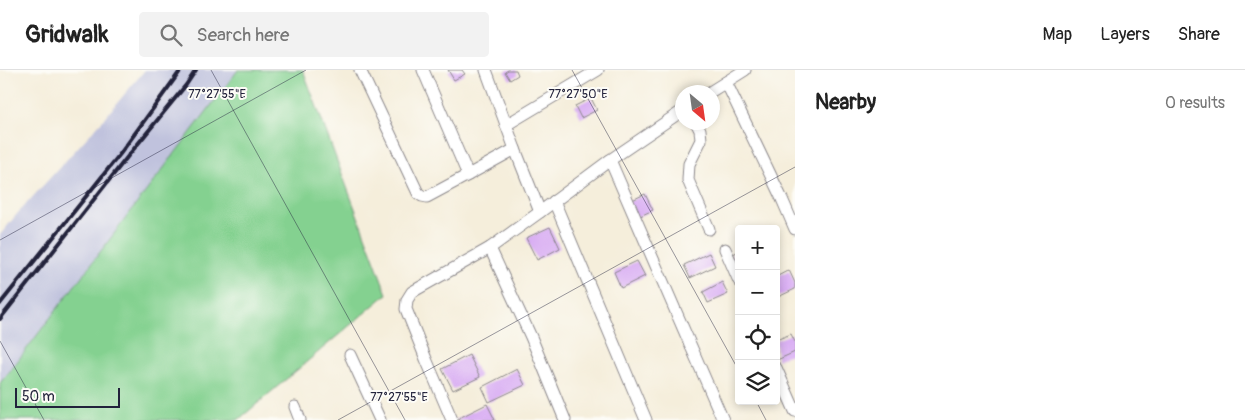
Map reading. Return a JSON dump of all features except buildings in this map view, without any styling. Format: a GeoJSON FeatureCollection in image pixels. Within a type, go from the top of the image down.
{"type":"FeatureCollection","features":[{"type":"Feature","properties":{"kind":"street"},"geometry":{"type":"LineString","coordinates":[[360,70],[418,193],[422,196],[427,197],[514,149]]}},
{"type":"Feature","properties":{"kind":"street"},"geometry":{"type":"LineString","coordinates":[[423,70],[468,175]]}},
{"type":"Feature","properties":{"kind":"street"},"geometry":{"type":"LineString","coordinates":[[486,70],[514,149],[540,212]]}},
{"type":"Feature","properties":{"kind":"street"},"geometry":{"type":"LineString","coordinates":[[506,125],[598,70]]}},
{"type":"Feature","properties":{"kind":"street"},"geometry":{"type":"LineString","coordinates":[[720,86],[745,70]]}},
{"type":"Feature","properties":{"kind":"street"},"geometry":{"type":"LineString","coordinates":[[726,82],[795,229]]}},
{"type":"Feature","properties":{"kind":"street"},"geometry":{"type":"LineString","coordinates":[[452,420],[406,309],[407,300],[412,292],[490,248],[610,160],[675,116]]}},
{"type":"Feature","properties":{"kind":"street"},"geometry":{"type":"LineString","coordinates":[[700,130],[701,140],[688,164],[688,180],[709,229]]}},
{"type":"Feature","properties":{"kind":"street"},"geometry":{"type":"LineString","coordinates":[[610,160],[723,420]]}},
{"type":"Feature","properties":{"kind":"street"},"geometry":{"type":"LineString","coordinates":[[554,201],[646,420]]}},
{"type":"Feature","properties":{"kind":"street"},"geometry":{"type":"LineString","coordinates":[[490,248],[531,337],[566,420]]}},
{"type":"Feature","properties":{"kind":"street"},"geometry":{"type":"LineString","coordinates":[[725,249],[735,272]]}},
{"type":"Feature","properties":{"kind":"street"},"geometry":{"type":"LineString","coordinates":[[350,356],[380,420]]}},
{"type":"Feature","properties":{"kind":"street"},"geometry":{"type":"LineString","coordinates":[[780,377],[795,411]]}},
{"type":"Feature","properties":{"kind":"street"},"geometry":{"type":"LineString","coordinates":[[295,407],[300,420]]}},
{"type":"Feature","properties":{"kind":"shaded area"},"geometry":{"type":"Polygon","coordinates":[[[145,70],[238,70],[0,383],[0,235],[145,70]]]}},
{"type":"Feature","properties":{"kind":"green space"},"geometry":{"type":"Polygon","coordinates":[[[238,70],[303,70],[387,294],[238,420],[0,420],[0,383],[238,70]]]}},
{"type":"Feature","properties":{"kind":"railway"},"geometry":{"type":"LineString","coordinates":[[0,304],[120,154],[181,70]]}},
{"type":"Feature","properties":{"kind":"railway"},"geometry":{"type":"LineString","coordinates":[[0,319],[196,70]]}}]}
